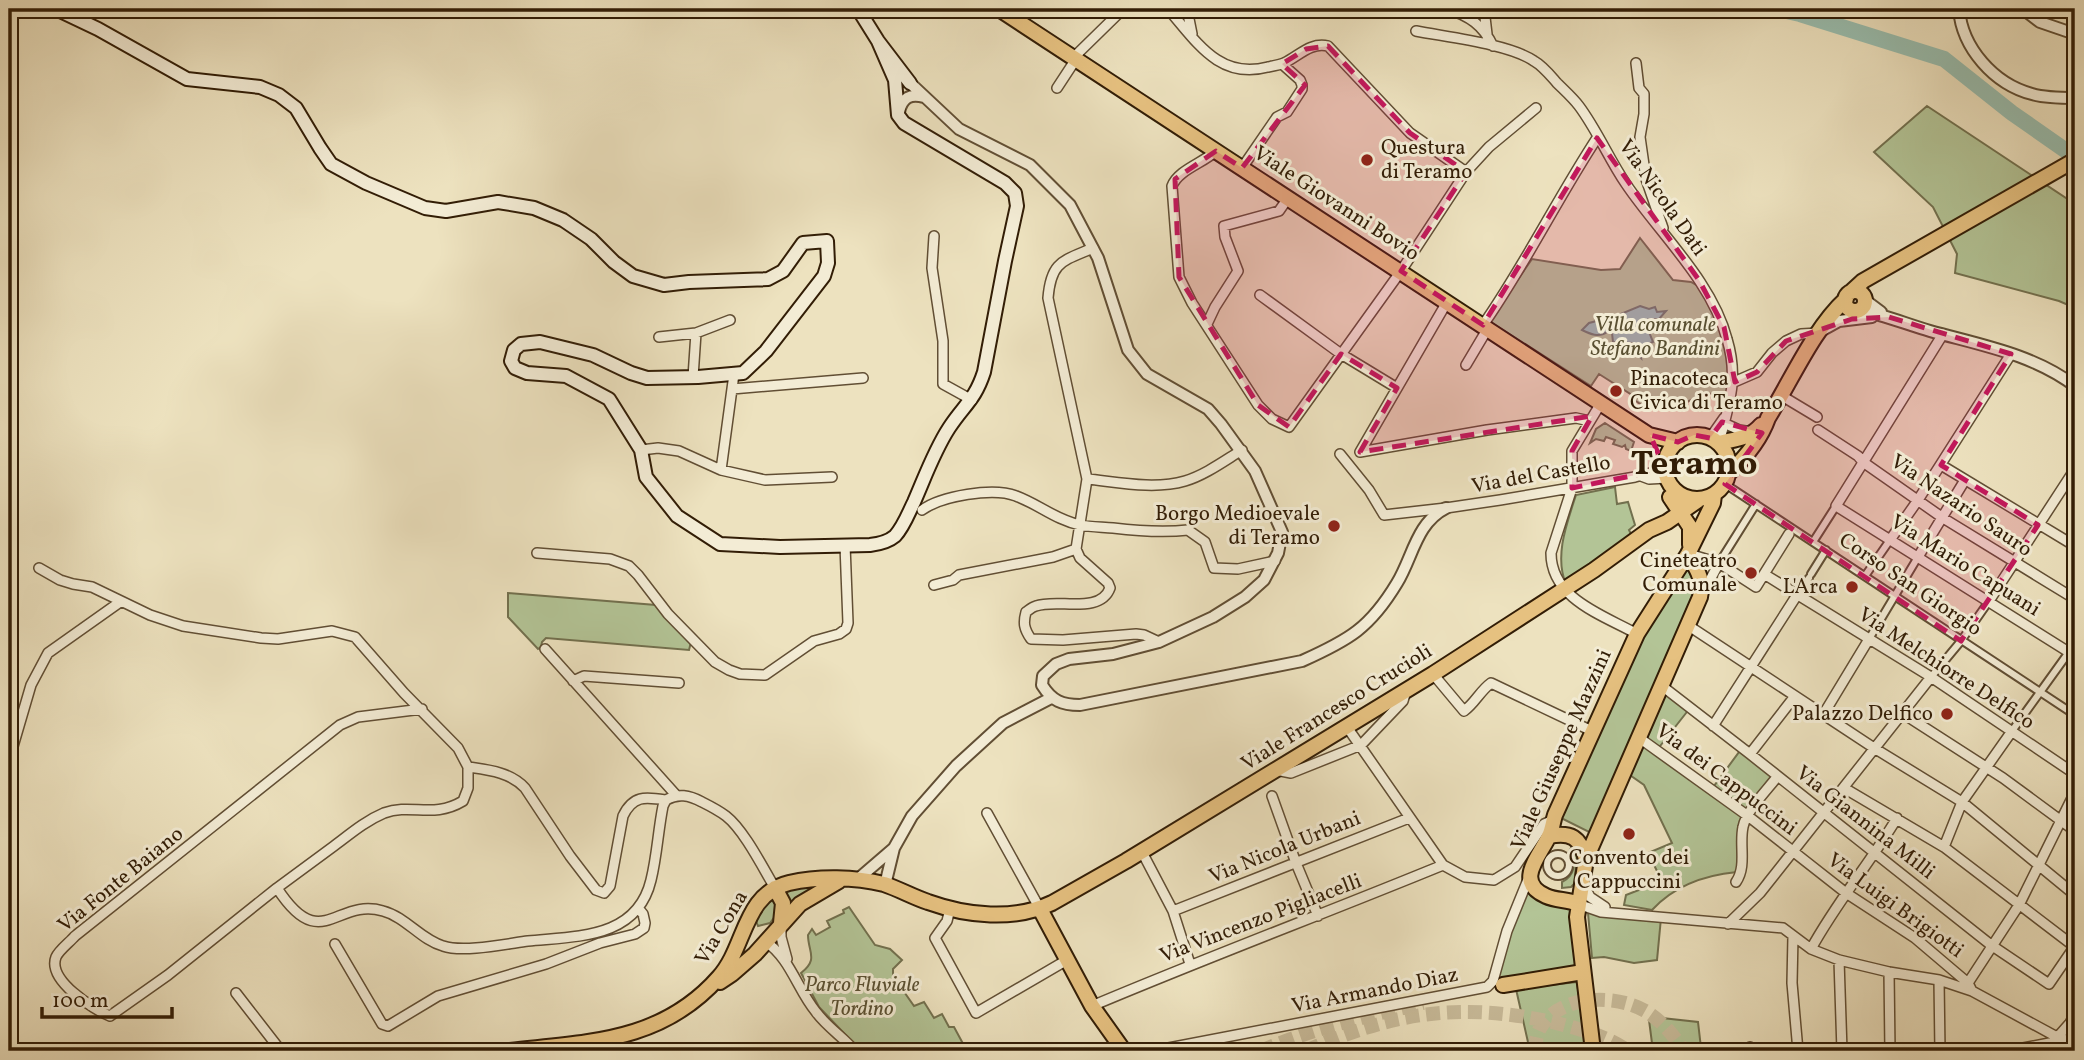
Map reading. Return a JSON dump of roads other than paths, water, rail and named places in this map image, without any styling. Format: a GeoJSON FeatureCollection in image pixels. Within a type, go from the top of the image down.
{"type":"FeatureCollection","features":[{"type":"Feature","properties":{"kind":"main road"},"geometry":{"type":"LineString","coordinates":[[9,12],[24,9]]}},
{"type":"Feature","properties":{"kind":"main road"},"geometry":{"type":"LineString","coordinates":[[56,9],[187,79],[260,87],[279,95],[296,108],[331,164],[366,183],[425,208],[446,211],[498,202],[534,208],[563,220],[591,239],[633,276],[664,285],[768,279],[783,271],[803,243],[827,241],[828,263],[824,276],[766,351],[743,373],[647,378],[593,355],[540,342],[521,344],[514,350],[511,361],[515,368],[527,373],[566,376],[609,399],[641,450],[646,477],[677,516],[720,544],[779,547],[880,544],[893,538],[903,524],[938,446],[978,389],[984,372],[1016,216],[1015,193],[1004,183],[904,123],[898,115],[902,94],[878,41]]}},
{"type":"Feature","properties":{"kind":"main road"},"geometry":{"type":"LineString","coordinates":[[858,9],[910,83]]}},
{"type":"Feature","properties":{"kind":"main road","name":"Viale Giovanni Bovio"},"geometry":{"type":"LineString","coordinates":[[999,9],[1649,435]]}},
{"type":"Feature","properties":{"kind":"main road"},"geometry":{"type":"LineString","coordinates":[[1768,418],[1754,443],[1717,488],[1683,496],[1668,478],[1670,450],[1678,442],[1694,435],[1715,440],[1744,438],[1754,432],[1768,418],[1818,333],[1830,318],[1856,301],[1868,280],[2075,160]]}},
{"type":"Feature","properties":{"kind":"main road"},"geometry":{"type":"LineString","coordinates":[[1649,435],[1678,442]]}},
{"type":"Feature","properties":{"kind":"main road"},"geometry":{"type":"LineString","coordinates":[[1593,1051],[1574,899],[1582,880],[1587,854],[1689,626],[1703,585],[1689,551],[1690,527],[1680,513],[1649,435]]}},
{"type":"Feature","properties":{"kind":"main road"},"geometry":{"type":"LineString","coordinates":[[1715,440],[1727,453],[1717,488]]}},
{"type":"Feature","properties":{"kind":"main road","name":"Viale Francesco Crucioli"},"geometry":{"type":"LineString","coordinates":[[1649,530],[1665,509],[1668,478]]}},
{"type":"Feature","properties":{"kind":"main road","name":"Viale Francesco Crucioli"},"geometry":{"type":"LineString","coordinates":[[775,888],[801,881],[851,879],[885,885],[950,909],[983,914],[1010,914],[1040,909],[1092,882],[1406,691],[1717,488]]}},
{"type":"Feature","properties":{"kind":"main road","name":"Viale Giuseppe Mazzini"},"geometry":{"type":"LineString","coordinates":[[1574,899],[1550,898],[1535,890],[1530,877],[1637,634],[1689,551],[1713,503],[1717,488]]}},
{"type":"Feature","properties":{"kind":"main road"},"geometry":{"type":"LineString","coordinates":[[1676,574],[1692,570],[1700,576]]}},
{"type":"Feature","properties":{"kind":"main road"},"geometry":{"type":"LineString","coordinates":[[1553,820],[1582,835],[1587,854]]}},
{"type":"Feature","properties":{"kind":"main road"},"geometry":{"type":"LineString","coordinates":[[1549,836],[1571,836],[1587,854]]}},
{"type":"Feature","properties":{"kind":"main road","name":"Via Cona"},"geometry":{"type":"LineString","coordinates":[[510,1051],[628,1035],[656,1024],[738,969],[800,904],[851,879]]}},
{"type":"Feature","properties":{"kind":"main road"},"geometry":{"type":"LineString","coordinates":[[775,888],[783,903],[781,923]]}},
{"type":"Feature","properties":{"kind":"main road","name":"Via Cona"},"geometry":{"type":"LineString","coordinates":[[706,990],[727,967],[753,909],[775,888]]}},
{"type":"Feature","properties":{"kind":"main road"},"geometry":{"type":"LineString","coordinates":[[1040,909],[1092,1006],[1124,1051]]}},
{"type":"Feature","properties":{"kind":"main road"},"geometry":{"type":"LineString","coordinates":[[747,922],[765,941]]}},
{"type":"Feature","properties":{"kind":"main road"},"geometry":{"type":"LineString","coordinates":[[1503,985],[1583,972]]}},
{"type":"Feature","properties":{"kind":"street"},"geometry":{"type":"LineString","coordinates":[[1057,88],[1074,59],[1120,9]]}},
{"type":"Feature","properties":{"kind":"street"},"geometry":{"type":"LineString","coordinates":[[1168,9],[1202,48],[1226,66],[1240,71],[1282,64],[1306,49],[1320,44],[1328,46],[1410,134],[1466,172]]}},
{"type":"Feature","properties":{"kind":"street"},"geometry":{"type":"LineString","coordinates":[[1187,9],[1193,37]]}},
{"type":"Feature","properties":{"kind":"street"},"geometry":{"type":"LineString","coordinates":[[1448,9],[1466,15],[1487,34]]}},
{"type":"Feature","properties":{"kind":"street"},"geometry":{"type":"LineString","coordinates":[[1484,9],[1487,34],[1493,46]]}},
{"type":"Feature","properties":{"kind":"street"},"geometry":{"type":"LineString","coordinates":[[1959,9],[1966,38],[1983,64],[2007,84],[2032,94],[2075,98]]}},
{"type":"Feature","properties":{"kind":"street"},"geometry":{"type":"LineString","coordinates":[[2023,9],[2040,22],[2075,34]]}},
{"type":"Feature","properties":{"kind":"street","name":"Via Nicola Dati"},"geometry":{"type":"LineString","coordinates":[[1416,31],[1493,46],[1534,61],[1579,105],[1626,184],[1699,279],[1724,327],[1734,382],[1726,419],[1715,440]]}},
{"type":"Feature","properties":{"kind":"street"},"geometry":{"type":"LineString","coordinates":[[1636,63],[1639,88],[1644,94],[1640,137],[1646,179],[1665,236]]}},
{"type":"Feature","properties":{"kind":"street"},"geometry":{"type":"LineString","coordinates":[[1242,168],[1277,117],[1287,112],[1302,89],[1300,80],[1282,64]]}},
{"type":"Feature","properties":{"kind":"street"},"geometry":{"type":"LineString","coordinates":[[902,94],[910,93],[910,83]]}},
{"type":"Feature","properties":{"kind":"street"},"geometry":{"type":"LineString","coordinates":[[910,83],[959,129],[1038,171],[1070,205],[1093,248],[1128,351],[1140,368],[1208,409],[1242,450],[1255,471],[1282,533],[1275,561],[1264,580],[1245,597],[1213,617],[1159,642],[1113,654],[1069,659],[1056,664],[1043,676],[1042,685],[1051,698],[1065,705],[1080,705],[1302,661],[1331,648],[1352,636],[1374,615],[1398,582],[1428,521],[1446,509]]}},
{"type":"Feature","properties":{"kind":"street"},"geometry":{"type":"LineString","coordinates":[[902,94],[924,97]]}},
{"type":"Feature","properties":{"kind":"street"},"geometry":{"type":"LineString","coordinates":[[1216,151],[1175,179],[1171,195],[1179,277],[1192,303],[1258,405],[1272,419],[1289,427],[1401,271],[1466,172],[1489,147],[1536,108]]}},
{"type":"Feature","properties":{"kind":"street"},"geometry":{"type":"LineString","coordinates":[[1466,365],[1553,209],[1597,138]]}},
{"type":"Feature","properties":{"kind":"street"},"geometry":{"type":"LineString","coordinates":[[1207,324],[1238,271],[1225,237],[1224,226],[1279,211],[1288,198]]}},
{"type":"Feature","properties":{"kind":"street"},"geometry":{"type":"LineString","coordinates":[[934,236],[932,268],[943,341],[943,384],[972,400]]}},
{"type":"Feature","properties":{"kind":"street"},"geometry":{"type":"LineString","coordinates":[[1093,248],[1056,266],[1049,283],[1048,298],[1087,479],[1076,549],[1080,558],[1108,583],[1110,588],[1109,593],[1101,599],[1088,604],[1038,605],[1026,612],[1025,631],[1031,639],[1063,640],[1136,634],[1159,642]]}},
{"type":"Feature","properties":{"kind":"street"},"geometry":{"type":"LineString","coordinates":[[1260,295],[1341,354],[1397,388]]}},
{"type":"Feature","properties":{"kind":"street"},"geometry":{"type":"LineString","coordinates":[[1856,301],[1889,317],[2028,358],[2058,372],[2075,386]]}},
{"type":"Feature","properties":{"kind":"street"},"geometry":{"type":"LineString","coordinates":[[1447,302],[1360,452],[1576,418],[1590,421]]}},
{"type":"Feature","properties":{"kind":"street"},"geometry":{"type":"LineString","coordinates":[[1734,382],[1757,372],[1772,353],[1786,341],[1801,334],[1818,333],[1839,321],[1889,317]]}},
{"type":"Feature","properties":{"kind":"street"},"geometry":{"type":"LineString","coordinates":[[659,337],[696,333],[730,320]]}},
{"type":"Feature","properties":{"kind":"street"},"geometry":{"type":"LineString","coordinates":[[693,377],[696,333]]}},
{"type":"Feature","properties":{"kind":"street"},"geometry":{"type":"LineString","coordinates":[[1813,542],[1943,334]]}},
{"type":"Feature","properties":{"kind":"street"},"geometry":{"type":"LineString","coordinates":[[1865,576],[1918,500],[2011,354]]}},
{"type":"Feature","properties":{"kind":"street"},"geometry":{"type":"LineString","coordinates":[[720,470],[734,374]]}},
{"type":"Feature","properties":{"kind":"street"},"geometry":{"type":"LineString","coordinates":[[732,389],[863,378]]}},
{"type":"Feature","properties":{"kind":"street"},"geometry":{"type":"LineString","coordinates":[[1782,396],[1817,417]]}},
{"type":"Feature","properties":{"kind":"street"},"geometry":{"type":"LineString","coordinates":[[1601,403],[1572,451],[1572,488],[1551,553],[1553,568],[1563,589],[1575,601],[1637,634]]}},
{"type":"Feature","properties":{"kind":"street"},"geometry":{"type":"LineString","coordinates":[[1726,419],[1739,430],[1754,432]]}},
{"type":"Feature","properties":{"kind":"street","name":"Via Nazario Sauro"},"geometry":{"type":"LineString","coordinates":[[1818,430],[1943,518],[2075,599]]}},
{"type":"Feature","properties":{"kind":"street"},"geometry":{"type":"LineString","coordinates":[[641,450],[658,448],[679,451],[720,470],[765,480],[832,477]]}},
{"type":"Feature","properties":{"kind":"street"},"geometry":{"type":"LineString","coordinates":[[1087,479],[1158,484],[1184,482],[1206,473],[1242,450]]}},
{"type":"Feature","properties":{"kind":"street","name":"Via del Castello"},"geometry":{"type":"LineString","coordinates":[[1339,454],[1369,489],[1384,515],[1446,509],[1641,475],[1668,478]]}},
{"type":"Feature","properties":{"kind":"street"},"geometry":{"type":"LineString","coordinates":[[1941,465],[2075,546]]}},
{"type":"Feature","properties":{"kind":"street"},"geometry":{"type":"LineString","coordinates":[[1728,924],[1760,893],[1961,641],[2075,469]]}},
{"type":"Feature","properties":{"kind":"street"},"geometry":{"type":"LineString","coordinates":[[1823,715],[1965,480]]}},
{"type":"Feature","properties":{"kind":"street","name":"Corso San Giorgio"},"geometry":{"type":"LineString","coordinates":[[1717,488],[1756,504],[1791,531],[1813,542],[1895,595],[2075,715]]}},
{"type":"Feature","properties":{"kind":"street"},"geometry":{"type":"LineString","coordinates":[[922,510],[932,503],[960,495],[1008,494],[1056,517],[1080,525],[1149,532],[1188,530],[1205,542],[1214,568],[1238,569],[1275,561]]}},
{"type":"Feature","properties":{"kind":"street"},"geometry":{"type":"LineString","coordinates":[[1700,597],[1756,504]]}},
{"type":"Feature","properties":{"kind":"street","name":"Via Mario Capuani"},"geometry":{"type":"LineString","coordinates":[[1836,506],[2072,654]]}},
{"type":"Feature","properties":{"kind":"street"},"geometry":{"type":"LineString","coordinates":[[1689,551],[1719,563],[1756,587],[1791,531]]}},
{"type":"Feature","properties":{"kind":"street"},"geometry":{"type":"LineString","coordinates":[[537,553],[610,559],[624,563],[638,575],[668,614],[715,662],[729,670],[758,676],[765,675],[783,664],[814,641],[839,634],[846,629],[845,545]]}},
{"type":"Feature","properties":{"kind":"street"},"geometry":{"type":"LineString","coordinates":[[934,585],[953,580],[960,575],[1076,549]]}},
{"type":"Feature","properties":{"kind":"street"},"geometry":{"type":"LineString","coordinates":[[1713,726],[1826,551]]}},
{"type":"Feature","properties":{"kind":"street"},"geometry":{"type":"LineString","coordinates":[[39,568],[60,580],[92,587],[150,615],[183,626],[278,639],[332,631],[355,637],[404,693],[458,748],[468,767],[509,775],[518,780],[596,890],[604,893],[610,886],[623,816],[632,802],[639,799],[666,800],[676,795],[697,799],[727,816],[775,888]]}},
{"type":"Feature","properties":{"kind":"street","name":"Via Melchiorre Delfico"},"geometry":{"type":"LineString","coordinates":[[1764,574],[1931,677],[2075,774]]}},
{"type":"Feature","properties":{"kind":"street"},"geometry":{"type":"LineString","coordinates":[[9,760],[31,685],[48,653],[120,602]]}},
{"type":"Feature","properties":{"kind":"street"},"geometry":{"type":"LineString","coordinates":[[1689,626],[1874,748],[1962,802],[2075,895]]}},
{"type":"Feature","properties":{"kind":"street"},"geometry":{"type":"LineString","coordinates":[[1944,847],[1962,802],[2040,691],[2072,654],[2075,643]]}},
{"type":"Feature","properties":{"kind":"street"},"geometry":{"type":"LineString","coordinates":[[545,649],[676,795]]}},
{"type":"Feature","properties":{"kind":"street"},"geometry":{"type":"LineString","coordinates":[[1433,674],[1464,711],[1472,706],[1484,688],[1491,683],[1592,731]]}},
{"type":"Feature","properties":{"kind":"street"},"geometry":{"type":"LineString","coordinates":[[573,681],[584,676],[679,683]]}},
{"type":"Feature","properties":{"kind":"street","name":"Via Giannina Milli"},"geometry":{"type":"LineString","coordinates":[[1662,686],[1991,945],[2049,984],[2075,947]]}},
{"type":"Feature","properties":{"kind":"street"},"geometry":{"type":"LineString","coordinates":[[1276,770],[1291,773],[1361,746],[1403,701],[1406,691]]}},
{"type":"Feature","properties":{"kind":"street"},"geometry":{"type":"LineString","coordinates":[[1750,754],[1795,696]]}},
{"type":"Feature","properties":{"kind":"street"},"geometry":{"type":"LineString","coordinates":[[885,885],[894,848],[912,816],[956,766],[1003,723],[1051,698]]}},
{"type":"Feature","properties":{"kind":"street","name":"Via Fonte Baiano"},"geometry":{"type":"LineString","coordinates":[[422,709],[358,717],[340,725],[75,936],[56,958],[56,969],[61,978],[75,994],[110,1016],[372,819],[396,810],[441,810],[463,801],[468,788],[468,767]]}},
{"type":"Feature","properties":{"kind":"street"},"geometry":{"type":"LineString","coordinates":[[1902,713],[1986,767],[2075,831]]}},
{"type":"Feature","properties":{"kind":"street"},"geometry":{"type":"LineString","coordinates":[[1346,727],[1443,865],[1465,877],[1494,880],[1515,867],[1544,824],[1553,820]]}},
{"type":"Feature","properties":{"kind":"street","name":"Via dei Cappuccini"},"geometry":{"type":"LineString","coordinates":[[1638,737],[1748,816],[1792,852]]}},
{"type":"Feature","properties":{"kind":"street"},"geometry":{"type":"LineString","coordinates":[[1736,882],[1742,871],[1743,826],[1777,776]]}},
{"type":"Feature","properties":{"kind":"street"},"geometry":{"type":"LineString","coordinates":[[1844,788],[1944,847],[2075,947]]}},
{"type":"Feature","properties":{"kind":"street"},"geometry":{"type":"LineString","coordinates":[[1970,987],[1991,945],[2019,905],[2075,792]]}},
{"type":"Feature","properties":{"kind":"street"},"geometry":{"type":"LineString","coordinates":[[1272,796],[1318,916]]}},
{"type":"Feature","properties":{"kind":"street"},"geometry":{"type":"LineString","coordinates":[[277,888],[294,911],[312,921],[329,920],[363,909],[383,911],[435,943],[452,948],[598,932],[620,925],[638,908],[648,891],[659,824],[666,800]]}},
{"type":"Feature","properties":{"kind":"street"},"geometry":{"type":"LineString","coordinates":[[987,813],[1040,909]]}},
{"type":"Feature","properties":{"kind":"street","name":"Via Nicola Urbani"},"geometry":{"type":"LineString","coordinates":[[1173,911],[1409,818]]}},
{"type":"Feature","properties":{"kind":"street"},"geometry":{"type":"LineString","coordinates":[[1811,948],[1830,915],[1898,818]]}},
{"type":"Feature","properties":{"kind":"street"},"geometry":{"type":"LineString","coordinates":[[851,879],[894,848]]}},
{"type":"Feature","properties":{"kind":"street"},"geometry":{"type":"LineString","coordinates":[[1142,852],[1173,911],[1191,964]]}},
{"type":"Feature","properties":{"kind":"street","name":"Via Luigi Brigiotti"},"geometry":{"type":"LineString","coordinates":[[1792,852],[1846,893],[1915,938],[1970,987]]}},
{"type":"Feature","properties":{"kind":"street","name":"Via Vincenzo Pigliacelli"},"geometry":{"type":"LineString","coordinates":[[1092,1006],[1443,865]]}},
{"type":"Feature","properties":{"kind":"street","name":"Via Armando Diaz"},"geometry":{"type":"LineString","coordinates":[[1153,1051],[1487,986],[1493,981],[1507,931],[1530,877]]}},
{"type":"Feature","properties":{"kind":"street"},"geometry":{"type":"LineString","coordinates":[[1582,880],[1590,897],[1605,907]]}},
{"type":"Feature","properties":{"kind":"street"},"geometry":{"type":"LineString","coordinates":[[1574,899],[1601,912],[1783,928],[1811,948],[1839,960],[1970,987],[2055,1043]]}},
{"type":"Feature","properties":{"kind":"street"},"geometry":{"type":"LineString","coordinates":[[335,944],[382,1024],[388,1026],[438,996],[635,934],[644,928],[645,923],[638,908]]}},
{"type":"Feature","properties":{"kind":"street"},"geometry":{"type":"LineString","coordinates":[[950,909],[947,921],[936,938],[976,1013],[1068,960]]}},
{"type":"Feature","properties":{"kind":"street"},"geometry":{"type":"LineString","coordinates":[[781,923],[781,937],[790,968]]}},
{"type":"Feature","properties":{"kind":"street"},"geometry":{"type":"LineString","coordinates":[[1793,936],[1792,983],[1798,1051]]}},
{"type":"Feature","properties":{"kind":"street"},"geometry":{"type":"LineString","coordinates":[[765,941],[774,947],[790,968],[816,1012],[855,1051]]}},
{"type":"Feature","properties":{"kind":"street"},"geometry":{"type":"LineString","coordinates":[[1839,960],[1842,1051]]}},
{"type":"Feature","properties":{"kind":"street"},"geometry":{"type":"LineString","coordinates":[[1889,972],[1890,1051]]}},
{"type":"Feature","properties":{"kind":"street"},"geometry":{"type":"LineString","coordinates":[[1939,980],[1940,1051]]}},
{"type":"Feature","properties":{"kind":"street"},"geometry":{"type":"LineString","coordinates":[[236,993],[281,1051]]}},
{"type":"Feature","properties":{"kind":"street"},"geometry":{"type":"LineString","coordinates":[[2055,1043],[2075,1014]]}},
{"type":"Feature","properties":{"kind":"street"},"geometry":{"type":"LineString","coordinates":[[2008,1051],[2075,1038]]}},
{"type":"Feature","properties":{"kind":"waterway"},"geometry":{"type":"LineString","coordinates":[[1778,9],[1944,59],[2012,113],[2075,157]]}},
{"type":"Feature","properties":{"kind":"tunnel"},"geometry":{"type":"LineString","coordinates":[[1534,1051],[1539,1030],[1548,1018],[1573,1003],[1588,1000],[1620,1002],[1647,1012],[1668,1030],[1684,1051]]}},
{"type":"Feature","properties":{"kind":"tunnel"},"geometry":{"type":"LineString","coordinates":[[1261,1051],[1321,1029],[1423,1003]]}},
{"type":"Feature","properties":{"kind":"tunnel"},"geometry":{"type":"LineString","coordinates":[[1306,1051],[1397,1019],[1456,1012],[1519,1016],[1552,1022],[1601,1037],[1628,1051]]}},
{"type":"Feature","properties":{"kind":"place","name":"Questura di Teramo"},"geometry":{"type":"Point","coordinates":[1367,160]}},
{"type":"Feature","properties":{"kind":"place","name":"Pinacoteca Civica di Teramo"},"geometry":{"type":"Point","coordinates":[1616,391]}},
{"type":"Feature","properties":{"kind":"place","name":"Borgo Medioevale di Teramo"},"geometry":{"type":"Point","coordinates":[1334,526]}},
{"type":"Feature","properties":{"kind":"place","name":"Cineteatro Comunale"},"geometry":{"type":"Point","coordinates":[1751,573]}},
{"type":"Feature","properties":{"kind":"place","name":"L'Arca"},"geometry":{"type":"Point","coordinates":[1852,587]}},
{"type":"Feature","properties":{"kind":"place","name":"Palazzo Delfico"},"geometry":{"type":"Point","coordinates":[1947,714]}},
{"type":"Feature","properties":{"kind":"place","name":"Convento dei Cappuccini"},"geometry":{"type":"Point","coordinates":[1629,834]}},
{"type":"Feature","properties":{"kind":"district","name":"Teramo"},"geometry":{"type":"Point","coordinates":[1694,465]}},
{"type":"Feature","properties":{"kind":"park label","name":"Villa comunale Stefano Bandini"},"geometry":{"type":"Point","coordinates":[1655,337]}},
{"type":"Feature","properties":{"kind":"park label","name":"Parco Fluviale Tordino"},"geometry":{"type":"Point","coordinates":[862,997]}}]}
